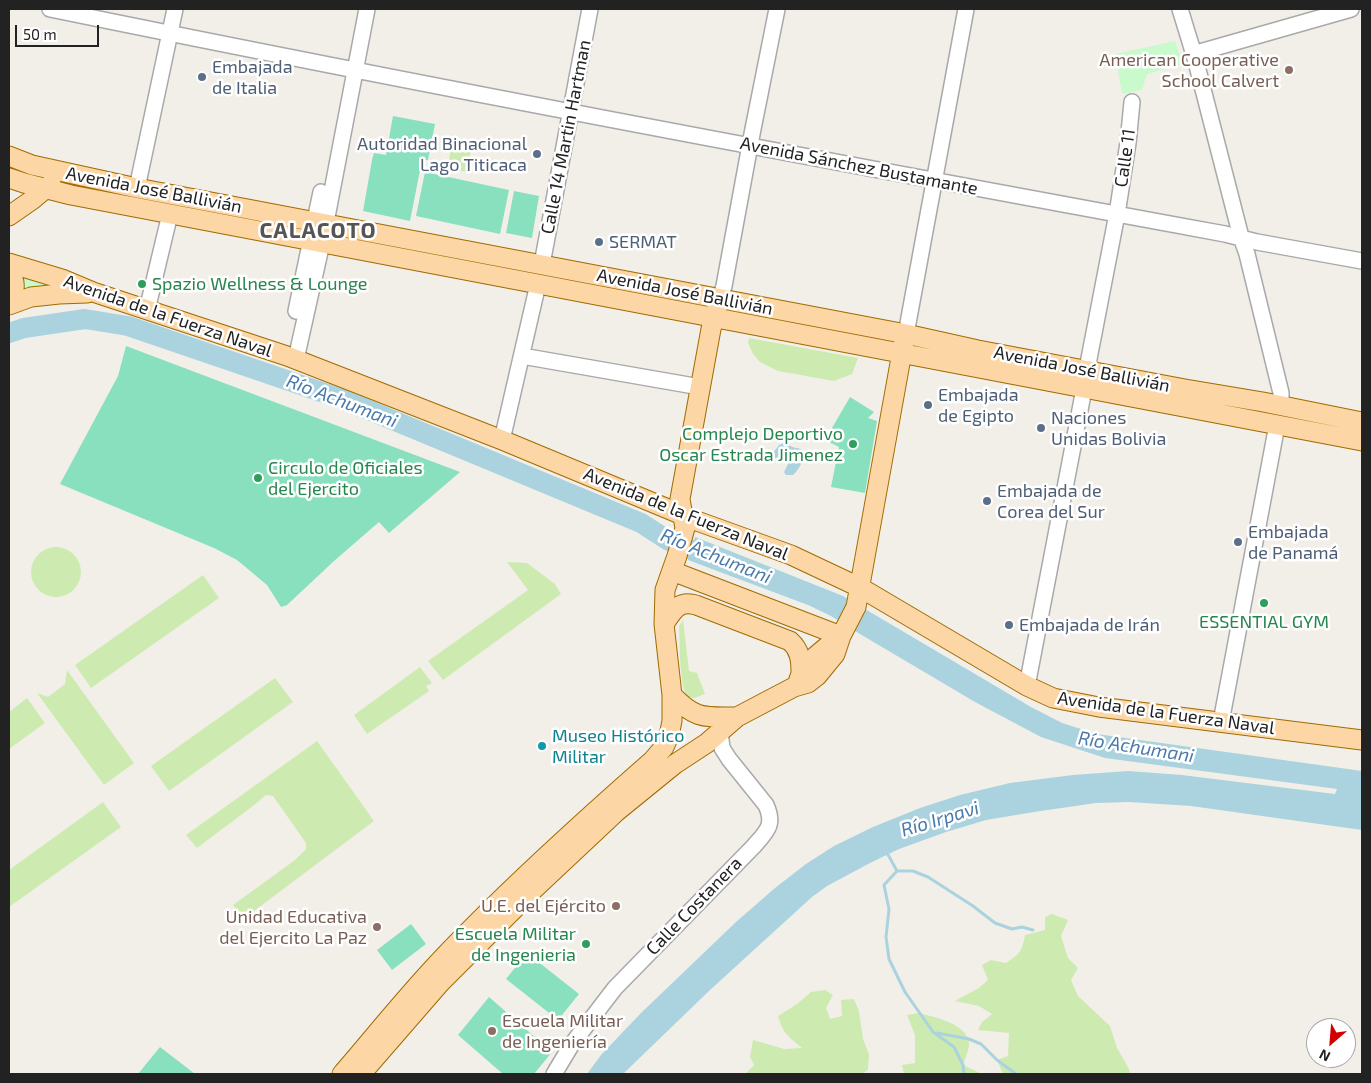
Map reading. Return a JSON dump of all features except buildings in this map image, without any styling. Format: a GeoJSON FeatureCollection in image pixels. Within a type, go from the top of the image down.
{"type":"FeatureCollection","features":[{"type":"Feature","properties":{"kind":"main road","name":"Avenida José Ballivián"},"geometry":{"type":"LineString","coordinates":[[9,156],[32,165],[137,188],[1362,422]]}},
{"type":"Feature","properties":{"kind":"main road","name":"Avenida José Ballivián"},"geometry":{"type":"LineString","coordinates":[[9,178],[71,195],[1362,442]]}},
{"type":"Feature","properties":{"kind":"main road"},"geometry":{"type":"LineString","coordinates":[[9,216],[52,183],[58,182],[180,204],[191,198]]}},
{"type":"Feature","properties":{"kind":"main road","name":"Avenida de la Fuerza Naval"},"geometry":{"type":"LineString","coordinates":[[9,262],[62,279],[93,292],[291,357],[502,440],[684,522],[790,555],[862,599],[938,634],[1027,686],[1053,698],[1099,707],[1362,740]]}},
{"type":"Feature","properties":{"kind":"main road"},"geometry":{"type":"LineString","coordinates":[[9,273],[14,280],[14,290],[9,301]]}},
{"type":"Feature","properties":{"kind":"main road"},"geometry":{"type":"LineString","coordinates":[[9,305],[31,297],[93,292]]}},
{"type":"Feature","properties":{"kind":"main road"},"geometry":{"type":"LineString","coordinates":[[502,910],[550,852],[652,761],[664,747],[669,736],[672,721],[672,695],[664,624],[665,590],[675,563],[684,522],[680,499],[713,318],[720,299]]}},
{"type":"Feature","properties":{"kind":"main road"},"geometry":{"type":"LineString","coordinates":[[797,680],[808,683],[826,666],[835,654],[843,632],[862,599],[906,334]]}},
{"type":"Feature","properties":{"kind":"main road"},"geometry":{"type":"LineString","coordinates":[[1278,425],[1281,406]]}},
{"type":"Feature","properties":{"kind":"main road"},"geometry":{"type":"LineString","coordinates":[[675,563],[843,632]]}},
{"type":"Feature","properties":{"kind":"main road"},"geometry":{"type":"LineString","coordinates":[[361,1074],[434,968],[470,941],[502,910],[630,799],[675,764],[707,743],[737,717],[797,680],[801,661],[799,652],[790,641],[689,603],[679,606],[673,611],[664,624]]}},
{"type":"Feature","properties":{"kind":"main road"},"geometry":{"type":"LineString","coordinates":[[672,695],[688,710],[699,716],[737,717]]}},
{"type":"Feature","properties":{"kind":"main road"},"geometry":{"type":"LineString","coordinates":[[342,1074],[399,1019]]}},
{"type":"Feature","properties":{"kind":"street","name":"Avenida Sánchez Bustamante"},"geometry":{"type":"LineString","coordinates":[[50,9],[570,112],[1362,261]]}},
{"type":"Feature","properties":{"kind":"street"},"geometry":{"type":"LineString","coordinates":[[137,188],[175,9]]}},
{"type":"Feature","properties":{"kind":"street"},"geometry":{"type":"LineString","coordinates":[[291,357],[350,69],[358,9]]}},
{"type":"Feature","properties":{"kind":"street"},"geometry":{"type":"LineString","coordinates":[[350,69],[367,9]]}},
{"type":"Feature","properties":{"kind":"street","name":"Calle 14 Martin Hartman"},"geometry":{"type":"LineString","coordinates":[[542,264],[590,9]]}},
{"type":"Feature","properties":{"kind":"street"},"geometry":{"type":"LineString","coordinates":[[720,299],[777,9]]}},
{"type":"Feature","properties":{"kind":"street"},"geometry":{"type":"LineString","coordinates":[[906,334],[966,9]]}},
{"type":"Feature","properties":{"kind":"street"},"geometry":{"type":"LineString","coordinates":[[1180,9],[1247,254],[1281,393],[1281,406]]}},
{"type":"Feature","properties":{"kind":"street"},"geometry":{"type":"LineString","coordinates":[[1193,54],[1351,9]]}},
{"type":"Feature","properties":{"kind":"street","name":"Calle 11"},"geometry":{"type":"LineString","coordinates":[[1087,369],[1117,214],[1132,102]]}},
{"type":"Feature","properties":{"kind":"street"},"geometry":{"type":"LineString","coordinates":[[147,310],[170,214]]}},
{"type":"Feature","properties":{"kind":"street"},"geometry":{"type":"LineString","coordinates":[[502,440],[538,284]]}},
{"type":"Feature","properties":{"kind":"street"},"geometry":{"type":"LineString","coordinates":[[522,356],[700,387]]}},
{"type":"Feature","properties":{"kind":"street"},"geometry":{"type":"LineString","coordinates":[[1027,686],[1084,389]]}},
{"type":"Feature","properties":{"kind":"street"},"geometry":{"type":"LineString","coordinates":[[1221,722],[1278,425]]}},
{"type":"Feature","properties":{"kind":"street","name":"Calle Costanera"},"geometry":{"type":"LineString","coordinates":[[554,1074],[572,1044],[615,988],[754,846],[767,829],[770,822],[770,814],[766,805],[722,748],[720,732]]}},
{"type":"Feature","properties":{"kind":"green space"},"geometry":{"type":"Polygon","coordinates":[[[1175,41],[1183,64],[1147,74],[1142,90],[1122,94],[1115,54],[1175,41]]]}},
{"type":"Feature","properties":{"kind":"green space"},"geometry":{"type":"Polygon","coordinates":[[[393,116],[435,124],[428,160],[422,160],[410,221],[363,211],[374,153],[386,155],[393,116]]]}},
{"type":"Feature","properties":{"kind":"green space"},"geometry":{"type":"Polygon","coordinates":[[[453,139],[472,143],[467,172],[450,169],[448,164],[453,139]]]}},
{"type":"Feature","properties":{"kind":"green space"},"geometry":{"type":"Polygon","coordinates":[[[425,172],[509,190],[500,234],[416,216],[425,172]]]}},
{"type":"Feature","properties":{"kind":"green space"},"geometry":{"type":"Polygon","coordinates":[[[514,191],[539,196],[532,238],[506,233],[514,191]]]}},
{"type":"Feature","properties":{"kind":"green space"},"geometry":{"type":"Polygon","coordinates":[[[9,266],[59,284],[21,292],[9,266]]]}},
{"type":"Feature","properties":{"kind":"green space"},"geometry":{"type":"Polygon","coordinates":[[[749,338],[858,358],[852,374],[834,381],[778,371],[760,362],[753,354],[748,343],[749,338]]]}},
{"type":"Feature","properties":{"kind":"green space","name":"Circulo de Oficiales del Ejercito"},"geometry":{"type":"Polygon","coordinates":[[[126,346],[460,472],[389,533],[379,522],[287,605],[281,607],[267,585],[237,560],[214,548],[60,484],[118,376],[126,346]]]}},
{"type":"Feature","properties":{"kind":"green space","name":"Complejo Deportivo Oscar Estrada Jimenez"},"geometry":{"type":"Polygon","coordinates":[[[850,397],[874,412],[868,418],[877,421],[865,493],[831,487],[839,447],[825,440],[850,397]]]}},
{"type":"Feature","properties":{"kind":"green space"},"geometry":{"type":"Polygon","coordinates":[[[56,547],[65,549],[76,558],[81,572],[79,581],[70,592],[56,597],[47,595],[36,586],[31,572],[33,563],[42,552],[56,547]]]}},
{"type":"Feature","properties":{"kind":"green space"},"geometry":{"type":"Polygon","coordinates":[[[507,562],[527,563],[555,584],[561,594],[443,680],[428,661],[528,590],[507,562]]]}},
{"type":"Feature","properties":{"kind":"green space"},"geometry":{"type":"Polygon","coordinates":[[[203,575],[219,598],[91,688],[75,665],[203,575]]]}},
{"type":"Feature","properties":{"kind":"green space"},"geometry":{"type":"Polygon","coordinates":[[[683,620],[689,671],[697,673],[705,694],[694,698],[687,697],[684,691],[680,663],[679,626],[683,620]]]}},
{"type":"Feature","properties":{"kind":"green space"},"geometry":{"type":"Polygon","coordinates":[[[420,667],[432,683],[426,686],[429,691],[367,734],[354,715],[420,667]]]}},
{"type":"Feature","properties":{"kind":"green space"},"geometry":{"type":"Polygon","coordinates":[[[67,670],[134,763],[104,785],[37,693],[48,697],[65,684],[67,670]]]}},
{"type":"Feature","properties":{"kind":"green space"},"geometry":{"type":"Polygon","coordinates":[[[275,678],[293,702],[169,791],[151,766],[275,678]]]}},
{"type":"Feature","properties":{"kind":"green space"},"geometry":{"type":"Polygon","coordinates":[[[27,698],[45,723],[9,749],[9,712],[27,698]]]}},
{"type":"Feature","properties":{"kind":"green space"},"geometry":{"type":"Polygon","coordinates":[[[317,741],[374,821],[250,914],[241,916],[233,905],[295,860],[306,849],[306,843],[273,796],[266,795],[197,848],[186,835],[317,741]]]}},
{"type":"Feature","properties":{"kind":"green space"},"geometry":{"type":"Polygon","coordinates":[[[103,802],[121,827],[9,907],[9,870],[103,802]]]}},
{"type":"Feature","properties":{"kind":"green space"},"geometry":{"type":"Polygon","coordinates":[[[1052,914],[1068,920],[1061,936],[1068,958],[1078,968],[1071,980],[1078,996],[1110,1026],[1117,1048],[1130,1074],[1003,1074],[997,1060],[1008,1056],[1009,1033],[978,1030],[982,1022],[992,1014],[979,1006],[955,1001],[979,988],[988,980],[982,965],[991,960],[1006,963],[1011,960],[1020,952],[1025,935],[1045,930],[1045,917],[1052,914]]]}},
{"type":"Feature","properties":{"kind":"green space"},"geometry":{"type":"Polygon","coordinates":[[[411,924],[426,944],[392,970],[377,950],[411,924]]]}},
{"type":"Feature","properties":{"kind":"green space"},"geometry":{"type":"Polygon","coordinates":[[[527,953],[579,994],[558,1020],[506,979],[527,953]]]}},
{"type":"Feature","properties":{"kind":"green space"},"geometry":{"type":"Polygon","coordinates":[[[825,990],[833,995],[826,1008],[830,1019],[842,1016],[841,1000],[854,999],[859,1011],[863,1039],[869,1054],[868,1070],[861,1074],[745,1074],[754,1065],[750,1057],[753,1040],[784,1049],[802,1048],[787,1034],[778,1016],[811,992],[825,990]]]}},
{"type":"Feature","properties":{"kind":"green space"},"geometry":{"type":"Polygon","coordinates":[[[489,997],[552,1052],[534,1074],[503,1074],[458,1035],[489,997]]]}},
{"type":"Feature","properties":{"kind":"green space"},"geometry":{"type":"Polygon","coordinates":[[[919,1013],[950,1023],[964,1032],[968,1038],[969,1046],[963,1065],[982,1074],[904,1074],[902,1065],[915,1063],[915,1035],[907,1015],[919,1013]]]}},
{"type":"Feature","properties":{"kind":"green space"},"geometry":{"type":"Polygon","coordinates":[[[160,1047],[195,1074],[138,1074],[160,1047]]]}},
{"type":"Feature","properties":{"kind":"water"},"geometry":{"type":"Polygon","coordinates":[[[786,442],[804,452],[805,457],[793,475],[786,475],[784,472],[788,461],[775,458],[773,453],[779,445],[786,442]]]}},
{"type":"Feature","properties":{"kind":"water","name":"Río Irpavi"},"geometry":{"type":"Polygon","coordinates":[[[695,537],[843,596],[1031,707],[1062,723],[1097,734],[1362,771],[1362,830],[1191,806],[1129,802],[1096,803],[1034,812],[986,820],[946,832],[899,849],[827,886],[812,897],[710,990],[623,1074],[587,1074],[601,1055],[641,1013],[736,922],[775,888],[806,864],[834,846],[873,827],[920,808],[960,795],[1010,783],[1073,775],[1128,771],[1182,775],[1335,794],[1337,789],[1105,758],[1041,737],[975,702],[831,616],[808,605],[688,560],[695,537]]]}},
{"type":"Feature","properties":{"kind":"waterway","name":"Río Achumani"},"geometry":{"type":"LineString","coordinates":[[9,333],[24,328],[85,319],[128,326],[342,399],[641,523],[669,541],[717,559]]}},
{"type":"Feature","properties":{"kind":"waterway"},"geometry":{"type":"LineString","coordinates":[[886,851],[897,871],[884,885],[889,909],[886,937],[889,959],[905,992],[933,1032],[954,1047],[963,1065],[964,1074]]}},
{"type":"Feature","properties":{"kind":"waterway"},"geometry":{"type":"LineString","coordinates":[[897,871],[913,871],[928,877],[973,906],[995,923],[1012,929],[1022,927],[1033,930]]}},
{"type":"Feature","properties":{"kind":"waterway"},"geometry":{"type":"LineString","coordinates":[[937,1033],[969,1039],[981,1044],[997,1060],[1016,1074]]}},
{"type":"Feature","properties":{"kind":"place","name":"American Cooperative School Calvert"},"geometry":{"type":"Point","coordinates":[1289,70]}},
{"type":"Feature","properties":{"kind":"place","name":"Embajada de Italia"},"geometry":{"type":"Point","coordinates":[202,77]}},
{"type":"Feature","properties":{"kind":"place","name":"Autoridad Binacional Lago Titicaca"},"geometry":{"type":"Point","coordinates":[537,154]}},
{"type":"Feature","properties":{"kind":"place","name":"SERMAT"},"geometry":{"type":"Point","coordinates":[599,242]}},
{"type":"Feature","properties":{"kind":"place","name":"Spazio Wellness & Lounge"},"geometry":{"type":"Point","coordinates":[142,284]}},
{"type":"Feature","properties":{"kind":"place","name":"Embajada de Egipto"},"geometry":{"type":"Point","coordinates":[928,405]}},
{"type":"Feature","properties":{"kind":"place","name":"Naciones Unidas Bolivia"},"geometry":{"type":"Point","coordinates":[1041,428]}},
{"type":"Feature","properties":{"kind":"place","name":"Complejo Deportivo Oscar Estrada Jimenez"},"geometry":{"type":"Point","coordinates":[853,444]}},
{"type":"Feature","properties":{"kind":"place","name":"Circulo de Oficiales del Ejercito"},"geometry":{"type":"Point","coordinates":[258,478]}},
{"type":"Feature","properties":{"kind":"place","name":"Embajada de Corea del Sur"},"geometry":{"type":"Point","coordinates":[987,501]}},
{"type":"Feature","properties":{"kind":"place","name":"Embajada de Panamá"},"geometry":{"type":"Point","coordinates":[1238,542]}},
{"type":"Feature","properties":{"kind":"place","name":"ESSENTIAL GYM"},"geometry":{"type":"Point","coordinates":[1264,603]}},
{"type":"Feature","properties":{"kind":"place","name":"Embajada de Irán"},"geometry":{"type":"Point","coordinates":[1009,625]}},
{"type":"Feature","properties":{"kind":"place","name":"Museo Histórico Militar"},"geometry":{"type":"Point","coordinates":[542,746]}},
{"type":"Feature","properties":{"kind":"place","name":"U.E. del Ejército"},"geometry":{"type":"Point","coordinates":[616,906]}},
{"type":"Feature","properties":{"kind":"place","name":"Unidad Educativa del Ejercito La Paz"},"geometry":{"type":"Point","coordinates":[377,927]}},
{"type":"Feature","properties":{"kind":"place","name":"Escuela Militar de Ingenieria"},"geometry":{"type":"Point","coordinates":[586,944]}},
{"type":"Feature","properties":{"kind":"place","name":"Escuela Militar de Ingeniería"},"geometry":{"type":"Point","coordinates":[492,1031]}},
{"type":"Feature","properties":{"kind":"district","name":"CALACOTO"},"geometry":{"type":"Point","coordinates":[318,231]}}]}
